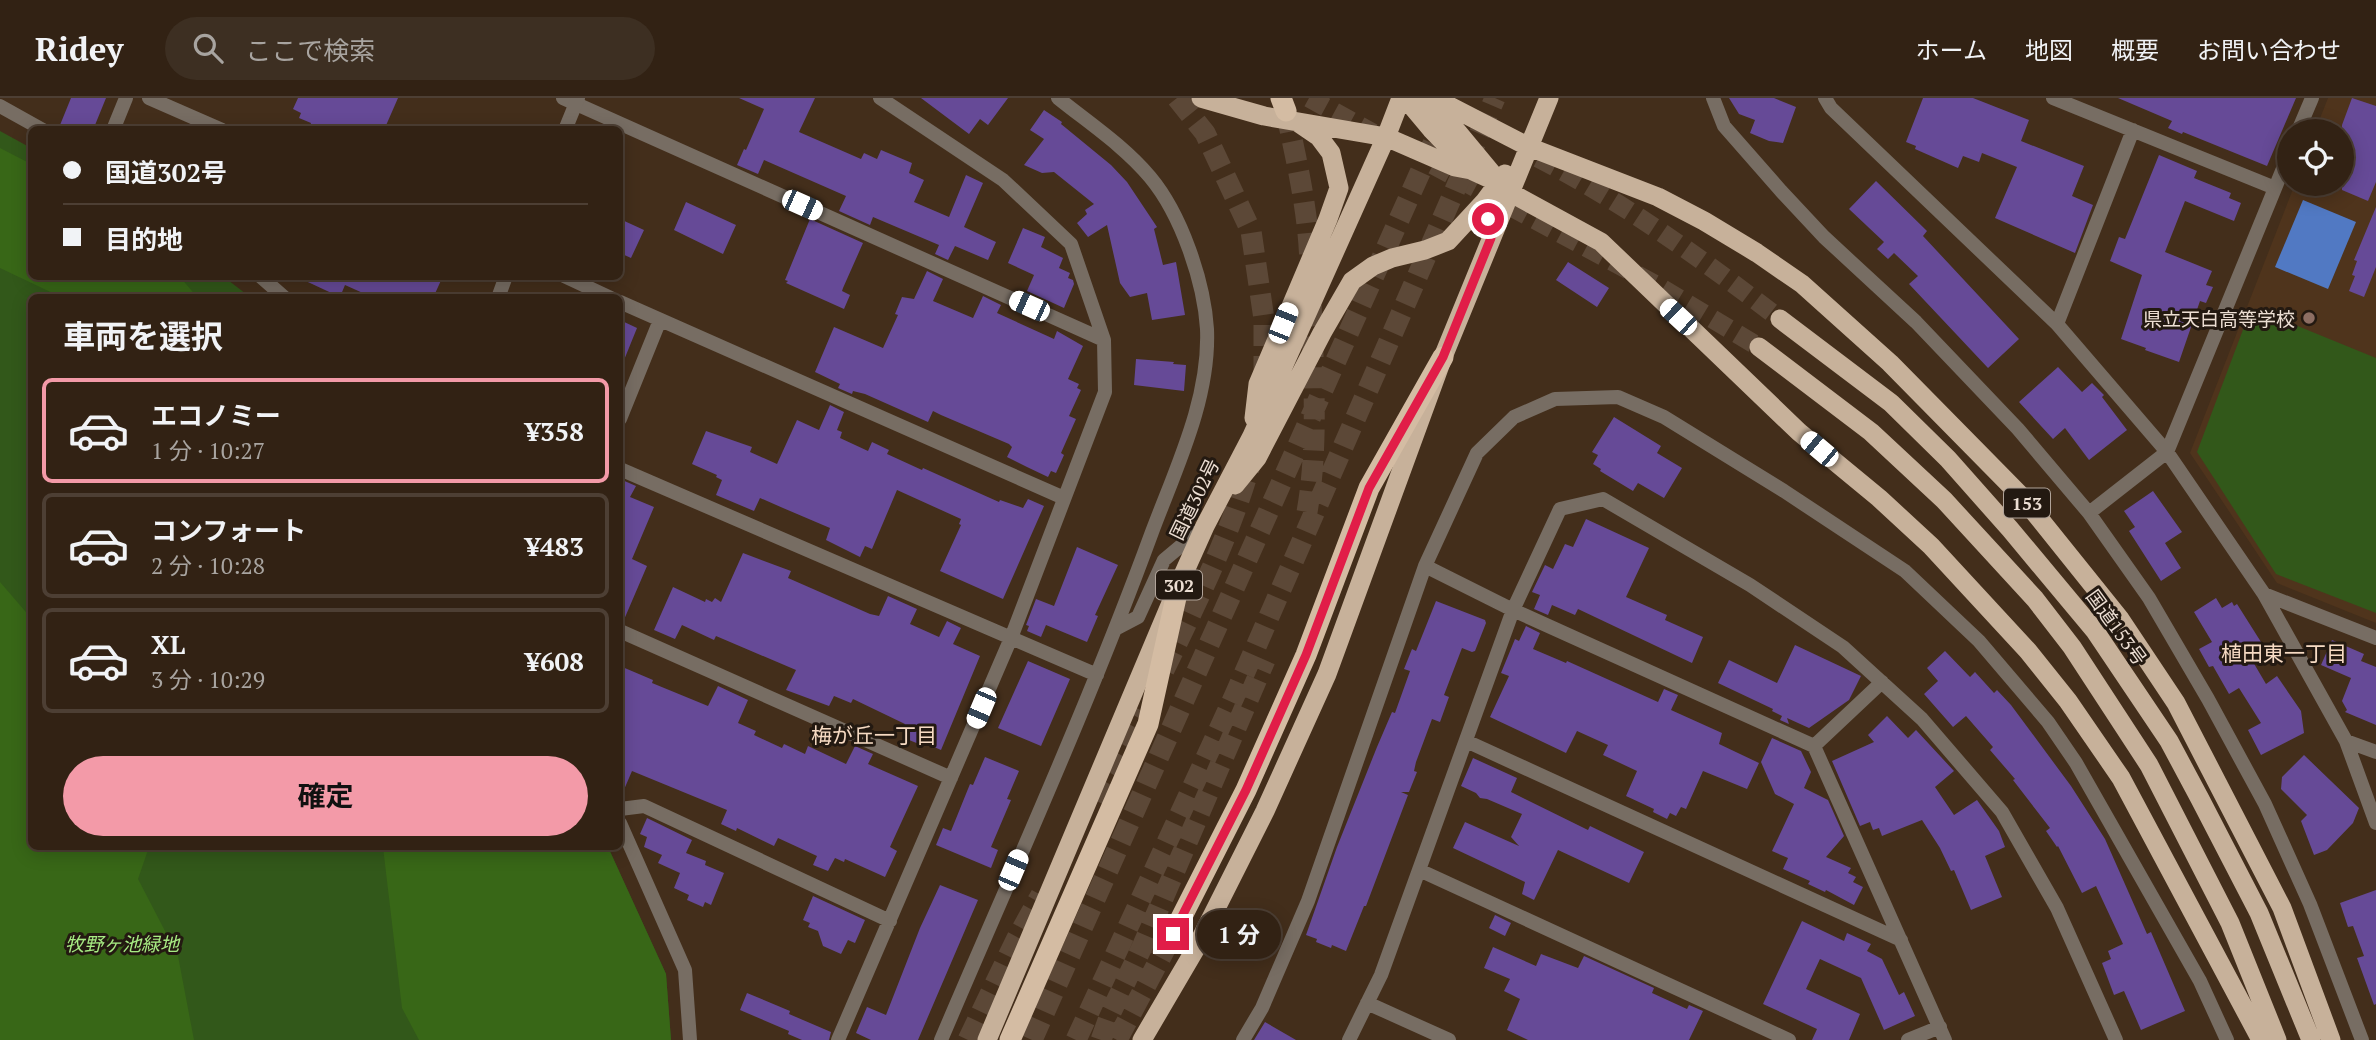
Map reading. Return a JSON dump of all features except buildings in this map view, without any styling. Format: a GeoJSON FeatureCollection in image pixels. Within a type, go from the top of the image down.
{"type":"FeatureCollection","features":[{"type":"Feature","properties":{"kind":"highway","name":"153"},"geometry":{"type":"LineString","coordinates":[[1201,98],[1264,116],[1288,110],[1386,138],[1455,167],[1471,170],[1601,242],[1799,432],[1879,498],[1931,546],[2028,651],[2068,702],[2121,778],[2261,1040]]}},
{"type":"Feature","properties":{"kind":"highway","name":"153"},"geometry":{"type":"LineString","coordinates":[[1403,98],[1658,197],[1693,215],[1757,253],[1802,284],[1890,363],[2022,497],[2120,619],[2176,703],[2282,908],[2331,1040]]}},
{"type":"Feature","properties":{"kind":"highway","name":"国道302号"},"geometry":{"type":"LineString","coordinates":[[987,1040],[1179,584],[1208,520],[1252,436],[1403,98]]}},
{"type":"Feature","properties":{"kind":"highway","name":"153"},"geometry":{"type":"LineString","coordinates":[[1424,98],[1448,115],[1485,201],[1491,238]]}},
{"type":"Feature","properties":{"kind":"highway","name":"153"},"geometry":{"type":"LineString","coordinates":[[1434,98],[1456,130],[1505,188]]}},
{"type":"Feature","properties":{"kind":"highway","name":"302"},"geometry":{"type":"LineString","coordinates":[[1142,1040],[1202,936],[1265,811],[1328,674],[1443,357],[1491,238],[1505,188],[1529,147],[1549,98]]}},
{"type":"Feature","properties":{"kind":"highway","name":"302"},"geometry":{"type":"LineString","coordinates":[[1252,436],[1258,384],[1339,188],[1331,153],[1319,136],[1288,110]]}},
{"type":"Feature","properties":{"kind":"highway"},"geometry":{"type":"LineString","coordinates":[[1386,138],[1448,115]]}},
{"type":"Feature","properties":{"kind":"highway","name":"302"},"geometry":{"type":"LineString","coordinates":[[1208,520],[1257,458],[1352,281],[1373,266],[1392,258],[1448,241],[1485,201],[1505,188]]}},
{"type":"Feature","properties":{"kind":"highway","name":"国道153号"},"geometry":{"type":"LineString","coordinates":[[1780,319],[1891,403],[1920,431],[2010,528],[2095,631],[2169,741],[2200,799],[2259,913],[2311,1040]]}},
{"type":"Feature","properties":{"kind":"highway"},"geometry":{"type":"LineString","coordinates":[[1759,346],[1871,432],[1944,500],[2035,599],[2071,647],[2149,765],[2230,923],[2277,1040]]}},
{"type":"Feature","properties":{"kind":"highway"},"geometry":{"type":"LineString","coordinates":[[1173,934],[1246,790],[1301,668],[1369,488],[1443,357]]}},
{"type":"Feature","properties":{"kind":"highway"},"geometry":{"type":"LineString","coordinates":[[1010,1040],[1147,724],[1179,584]]}},
{"type":"Feature","properties":{"kind":"street"},"geometry":{"type":"LineString","coordinates":[[115,126],[126,98]]}},
{"type":"Feature","properties":{"kind":"street"},"geometry":{"type":"LineString","coordinates":[[149,98],[213,126]]}},
{"type":"Feature","properties":{"kind":"street"},"geometry":{"type":"LineString","coordinates":[[838,1040],[1011,638],[1105,392],[1104,340],[1071,244],[1003,180],[880,98]]}},
{"type":"Feature","properties":{"kind":"street"},"geometry":{"type":"LineString","coordinates":[[941,1040],[1116,628],[1196,413],[1204,371],[1207,329],[1197,273],[1172,209],[1151,178],[1126,153],[1058,98]]}},
{"type":"Feature","properties":{"kind":"street"},"geometry":{"type":"LineString","coordinates":[[1713,98],[1724,126],[1781,191],[1824,237],[1916,322],[2018,429],[2089,513],[2148,598],[2208,699],[2265,804],[2310,904],[2362,1040]]}},
{"type":"Feature","properties":{"kind":"street"},"geometry":{"type":"LineString","coordinates":[[1825,98],[1831,108],[2057,324],[2167,452],[2264,594],[2346,741],[2376,823]]}},
{"type":"Feature","properties":{"kind":"street"},"geometry":{"type":"LineString","coordinates":[[2053,98],[2275,188]]}},
{"type":"Feature","properties":{"kind":"street"},"geometry":{"type":"LineString","coordinates":[[2303,119],[2312,98]]}},
{"type":"Feature","properties":{"kind":"street"},"geometry":{"type":"LineString","coordinates":[[566,126],[572,100],[1104,340]]}},
{"type":"Feature","properties":{"kind":"street"},"geometry":{"type":"LineString","coordinates":[[0,106],[36,126]]}},
{"type":"Feature","properties":{"kind":"street"},"geometry":{"type":"LineString","coordinates":[[2057,324],[2133,130]]}},
{"type":"Feature","properties":{"kind":"street"},"geometry":{"type":"LineString","coordinates":[[2089,513],[2167,452],[2277,183]]}},
{"type":"Feature","properties":{"kind":"street"},"geometry":{"type":"LineString","coordinates":[[265,280],[280,294]]}},
{"type":"Feature","properties":{"kind":"street"},"geometry":{"type":"LineString","coordinates":[[573,280],[602,294]]}},
{"type":"Feature","properties":{"kind":"street"},"geometry":{"type":"LineString","coordinates":[[623,303],[1064,498]]}},
{"type":"Feature","properties":{"kind":"street"},"geometry":{"type":"LineString","coordinates":[[623,412],[660,320]]}},
{"type":"Feature","properties":{"kind":"street"},"geometry":{"type":"LineString","coordinates":[[1243,1040],[1262,1008],[1308,901],[1425,566],[1477,453],[1514,416],[1555,399],[1618,397],[1664,417],[1784,491],[1905,571],[1979,641],[2048,722],[2076,763],[2200,981],[2227,1040]]}},
{"type":"Feature","properties":{"kind":"street"},"geometry":{"type":"LineString","coordinates":[[623,469],[1097,675]]}},
{"type":"Feature","properties":{"kind":"street"},"geometry":{"type":"LineString","coordinates":[[1349,1040],[1381,975],[1513,610],[1560,509],[1602,499],[1773,601],[1843,647],[1922,719],[2002,812],[2057,908],[2116,1040]]}},
{"type":"Feature","properties":{"kind":"street"},"geometry":{"type":"LineString","coordinates":[[1116,628],[1138,617],[1164,560],[1208,520]]}},
{"type":"Feature","properties":{"kind":"street"},"geometry":{"type":"LineString","coordinates":[[1425,566],[1513,610],[1814,746],[1942,1034],[1908,1040]]}},
{"type":"Feature","properties":{"kind":"street"},"geometry":{"type":"LineString","coordinates":[[2264,594],[2376,638]]}},
{"type":"Feature","properties":{"kind":"street"},"geometry":{"type":"LineString","coordinates":[[623,632],[951,778]]}},
{"type":"Feature","properties":{"kind":"street"},"geometry":{"type":"LineString","coordinates":[[1814,746],[1881,682]]}},
{"type":"Feature","properties":{"kind":"street"},"geometry":{"type":"LineString","coordinates":[[1466,741],[1901,940]]}},
{"type":"Feature","properties":{"kind":"street"},"geometry":{"type":"LineString","coordinates":[[2346,741],[2376,752]]}},
{"type":"Feature","properties":{"kind":"street"},"geometry":{"type":"LineString","coordinates":[[623,808],[644,806],[890,921]]}},
{"type":"Feature","properties":{"kind":"street"},"geometry":{"type":"LineString","coordinates":[[623,830],[685,970],[690,1040]]}},
{"type":"Feature","properties":{"kind":"street"},"geometry":{"type":"LineString","coordinates":[[1419,870],[1789,1040]]}},
{"type":"Feature","properties":{"kind":"street"},"geometry":{"type":"LineString","coordinates":[[1367,1003],[1449,1040]]}},
{"type":"Feature","properties":{"kind":"shaded area","name":"県立天白高等学校"},"geometry":{"type":"Polygon","coordinates":[[[2328,98],[2376,98],[2376,623],[2277,583],[2190,453],[2290,196],[2354,196],[2354,119],[2320,119],[2328,98]]]}},
{"type":"Feature","properties":{"kind":"green space","name":"牧野ヶ池緑地"},"geometry":{"type":"Polygon","coordinates":[[[0,131],[28,146],[28,280],[228,280],[246,294],[28,294],[28,850],[609,850],[666,974],[671,1040],[0,1040],[0,131]]]}},
{"type":"Feature","properties":{"kind":"green space"},"geometry":{"type":"Polygon","coordinates":[[[0,148],[28,162],[28,280],[183,280],[194,294],[55,294],[0,268],[0,148]]]}},
{"type":"Feature","properties":{"kind":"green space","name":"県立天白高等学校"},"geometry":{"type":"Polygon","coordinates":[[[2261,311],[2376,358],[2376,613],[2276,574],[2197,452],[2247,319],[2261,311]]]}},
{"type":"Feature","properties":{"kind":"green space"},"geometry":{"type":"Polygon","coordinates":[[[0,582],[28,615],[28,850],[148,850],[138,879],[178,956],[194,1040],[0,1040],[0,582]]]}},
{"type":"Feature","properties":{"kind":"green space"},"geometry":{"type":"Polygon","coordinates":[[[383,850],[609,850],[666,974],[671,1040],[419,1040],[402,1008],[383,850]]]}},
{"type":"Feature","properties":{"kind":"water"},"geometry":{"type":"Polygon","coordinates":[[[2303,200],[2356,222],[2328,289],[2275,267],[2303,200]]]}},
{"type":"Feature","properties":{"kind":"tunnel"},"geometry":{"type":"LineString","coordinates":[[1177,98],[1205,133],[1251,231],[1264,319],[1264,371]]}},
{"type":"Feature","properties":{"kind":"tunnel"},"geometry":{"type":"LineString","coordinates":[[1309,98],[1373,133]]}},
{"type":"Feature","properties":{"kind":"tunnel"},"geometry":{"type":"LineString","coordinates":[[1076,1040],[1234,697],[1495,98]]}},
{"type":"Feature","properties":{"kind":"tunnel"},"geometry":{"type":"LineString","coordinates":[[1286,111],[1305,208],[1310,267]]}},
{"type":"Feature","properties":{"kind":"tunnel"},"geometry":{"type":"LineString","coordinates":[[1032,1040],[1444,119]]}},
{"type":"Feature","properties":{"kind":"tunnel"},"geometry":{"type":"LineString","coordinates":[[1538,158],[1663,233],[1780,319]]}},
{"type":"Feature","properties":{"kind":"tunnel"},"geometry":{"type":"LineString","coordinates":[[1433,165],[1658,286],[1759,347]]}},
{"type":"Feature","properties":{"kind":"tunnel"},"geometry":{"type":"LineString","coordinates":[[1307,512],[1314,433],[1311,300]]}},
{"type":"Feature","properties":{"kind":"tunnel"},"geometry":{"type":"LineString","coordinates":[[1164,670],[1223,543],[1250,465]]}},
{"type":"Feature","properties":{"kind":"tunnel"},"geometry":{"type":"LineString","coordinates":[[1101,1040],[1265,660]]}},
{"type":"Feature","properties":{"kind":"tunnel"},"geometry":{"type":"LineString","coordinates":[[1095,800],[1144,712]]}},
{"type":"Feature","properties":{"kind":"tunnel"},"geometry":{"type":"LineString","coordinates":[[968,1040],[1017,938],[1041,895]]}},
{"type":"Feature","properties":{"kind":"tunnel"},"geometry":{"type":"LineString","coordinates":[[1117,1040],[1173,934]]}},
{"type":"Feature","properties":{"kind":"place","name":"県立天白高等学校"},"geometry":{"type":"Point","coordinates":[2309,318]}},
{"type":"Feature","properties":{"kind":"district","name":"植田東一丁目"},"geometry":{"type":"Point","coordinates":[2284,653]}},
{"type":"Feature","properties":{"kind":"district","name":"梅が丘一丁目"},"geometry":{"type":"Point","coordinates":[874,735]}},
{"type":"Feature","properties":{"kind":"route"},"geometry":{"type":"LineString","coordinates":[[1173,934],[1246,790],[1306,655],[1369,488],[1443,357],[1491,238],[1488,219]]}}]}
